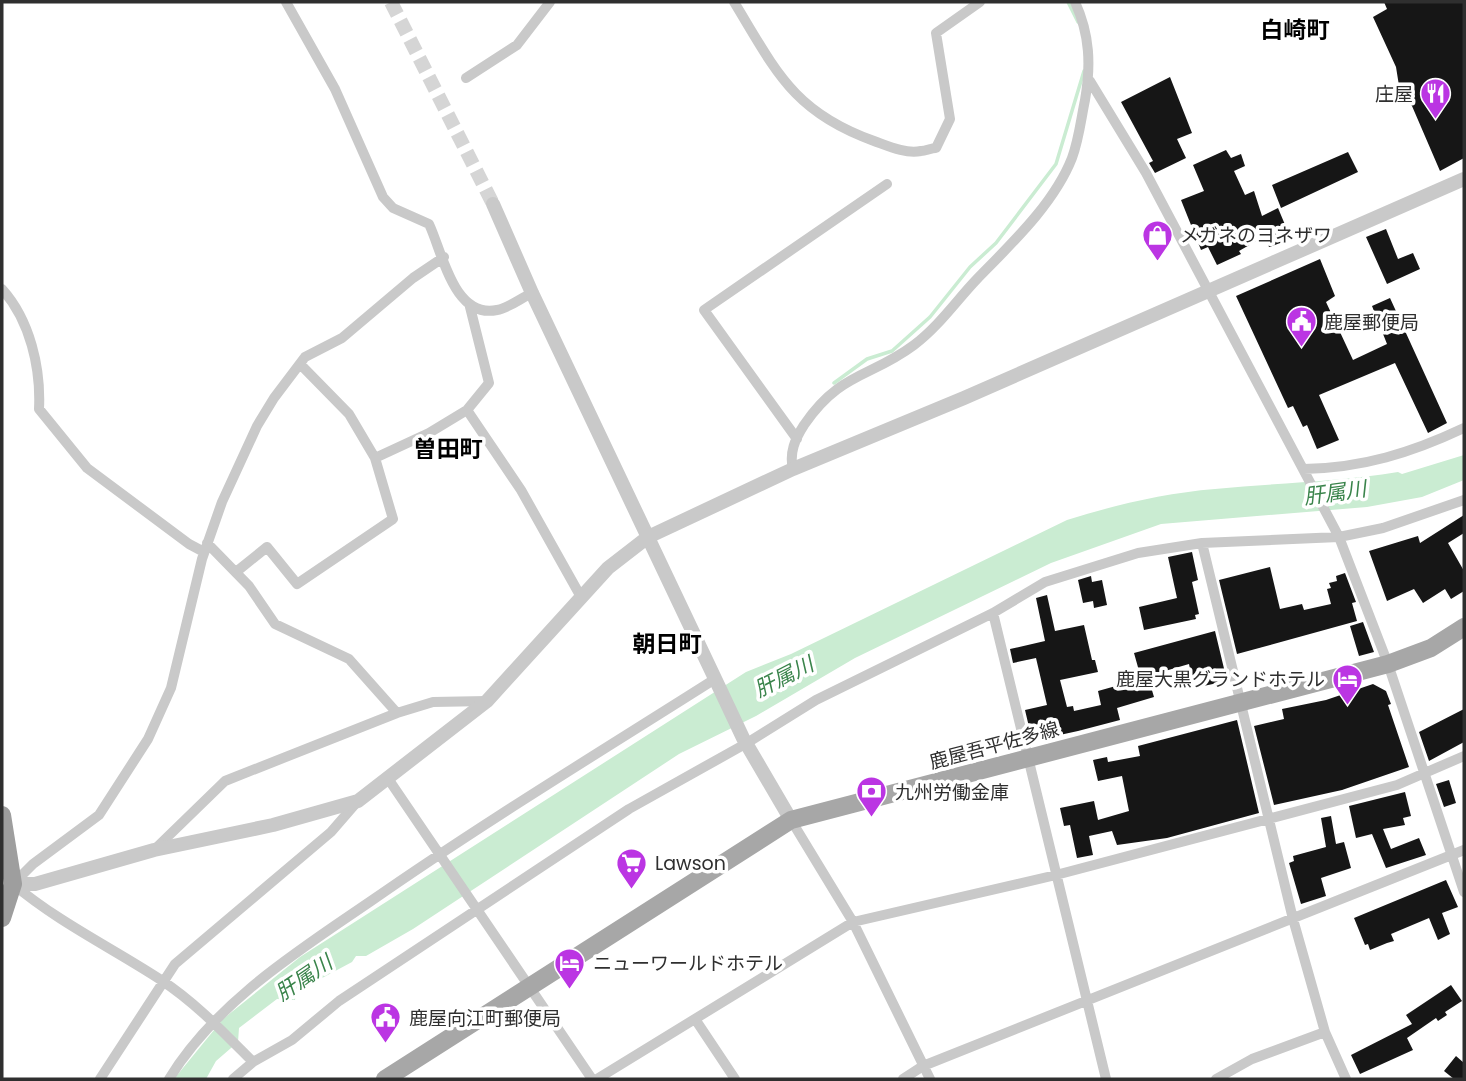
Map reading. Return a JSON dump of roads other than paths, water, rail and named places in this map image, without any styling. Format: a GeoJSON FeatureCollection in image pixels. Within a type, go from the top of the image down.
{"type":"FeatureCollection","features":[{"type":"Feature","properties":{"kind":"highway"},"geometry":{"type":"LineString","coordinates":[[2,815],[13,884],[2,918]]}},
{"type":"Feature","properties":{"kind":"main road","name":"鹿屋吾平佐多線"},"geometry":{"type":"LineString","coordinates":[[385,1079],[791,820],[1388,664],[1430,648],[1464,627]]}},
{"type":"Feature","properties":{"kind":"street"},"geometry":{"type":"LineString","coordinates":[[286,2],[335,89],[383,198],[393,208],[429,224],[459,297],[470,307],[489,383],[467,410],[429,433],[375,458]]}},
{"type":"Feature","properties":{"kind":"street"},"geometry":{"type":"LineString","coordinates":[[466,78],[517,44],[550,2]]}},
{"type":"Feature","properties":{"kind":"street"},"geometry":{"type":"LineString","coordinates":[[734,2],[781,80],[797,98],[822,118],[850,132],[898,149],[919,152],[936,148],[950,119],[936,33],[980,2]]}},
{"type":"Feature","properties":{"kind":"street"},"geometry":{"type":"LineString","coordinates":[[793,470],[790,457],[797,439],[818,404],[835,388],[914,345],[941,321],[1005,252],[1052,193],[1072,159],[1090,81],[1090,55],[1084,21],[1075,2]]}},
{"type":"Feature","properties":{"kind":"street"},"geometry":{"type":"LineString","coordinates":[[1090,81],[1146,173],[1210,289],[1338,534],[1388,664],[1464,891]]}},
{"type":"Feature","properties":{"kind":"street"},"geometry":{"type":"LineString","coordinates":[[100,1079],[175,964],[331,832],[358,801],[389,780],[487,701],[608,568],[648,537],[793,470],[1464,179]]}},
{"type":"Feature","properties":{"kind":"street"},"geometry":{"type":"LineString","coordinates":[[797,439],[704,310],[887,184]]}},
{"type":"Feature","properties":{"kind":"street"},"geometry":{"type":"LineString","coordinates":[[494,204],[532,293],[745,740],[853,922],[930,1079]]}},
{"type":"Feature","properties":{"kind":"street"},"geometry":{"type":"LineString","coordinates":[[13,884],[33,864],[99,816],[148,739],[174,677],[206,547],[257,426],[305,357],[342,338],[413,278],[444,257]]}},
{"type":"Feature","properties":{"kind":"street"},"geometry":{"type":"LineString","coordinates":[[2,289],[23,322],[40,382],[39,409],[87,468],[189,544],[206,547],[236,572],[275,624],[349,659],[397,713]]}},
{"type":"Feature","properties":{"kind":"street"},"geometry":{"type":"LineString","coordinates":[[470,307],[498,310],[532,293]]}},
{"type":"Feature","properties":{"kind":"street"},"geometry":{"type":"LineString","coordinates":[[236,572],[267,547],[297,584],[393,519],[375,458],[349,414],[300,364]]}},
{"type":"Feature","properties":{"kind":"street"},"geometry":{"type":"LineString","coordinates":[[467,410],[521,489],[581,597]]}},
{"type":"Feature","properties":{"kind":"street"},"geometry":{"type":"LineString","coordinates":[[1306,473],[1389,459],[1464,428]]}},
{"type":"Feature","properties":{"kind":"street"},"geometry":{"type":"LineString","coordinates":[[233,1079],[253,1062],[292,1040],[339,1001],[476,905],[629,809],[816,700],[993,613],[1045,582],[1138,553],[1202,543],[1338,534],[1418,518],[1464,500]]}},
{"type":"Feature","properties":{"kind":"street"},"geometry":{"type":"LineString","coordinates":[[1202,543],[1293,919],[1325,1032],[1346,1079]]}},
{"type":"Feature","properties":{"kind":"street"},"geometry":{"type":"LineString","coordinates":[[993,613],[1031,757],[1056,875],[1106,1079]]}},
{"type":"Feature","properties":{"kind":"street"},"geometry":{"type":"LineString","coordinates":[[169,1079],[180,1061],[216,1025],[295,953],[442,856],[717,683]]}},
{"type":"Feature","properties":{"kind":"street"},"geometry":{"type":"LineString","coordinates":[[154,850],[225,781],[397,713],[433,702],[487,701]]}},
{"type":"Feature","properties":{"kind":"street"},"geometry":{"type":"LineString","coordinates":[[597,1079],[853,922],[1056,875],[1396,785],[1464,756]]}},
{"type":"Feature","properties":{"kind":"street"},"geometry":{"type":"LineString","coordinates":[[389,780],[592,1079]]}},
{"type":"Feature","properties":{"kind":"street"},"geometry":{"type":"LineString","coordinates":[[13,884],[35,884],[154,850],[273,824],[358,801]]}},
{"type":"Feature","properties":{"kind":"street"},"geometry":{"type":"LineString","coordinates":[[903,1079],[923,1066],[1464,850]]}},
{"type":"Feature","properties":{"kind":"street"},"geometry":{"type":"LineString","coordinates":[[13,884],[33,901],[163,981],[216,1025],[253,1062]]}},
{"type":"Feature","properties":{"kind":"street"},"geometry":{"type":"LineString","coordinates":[[695,1019],[735,1079]]}},
{"type":"Feature","properties":{"kind":"street"},"geometry":{"type":"LineString","coordinates":[[1216,1079],[1252,1059],[1325,1032]]}},
{"type":"Feature","properties":{"kind":"water","name":"肝属川"},"geometry":{"type":"Polygon","coordinates":[[[1464,455],[1464,480],[1422,497],[1367,507],[1161,524],[1051,563],[855,658],[756,716],[679,754],[413,929],[366,956],[356,956],[352,962],[296,992],[295,1000],[277,999],[239,1028],[238,1042],[216,1061],[206,1079],[174,1079],[223,1019],[300,957],[746,672],[791,654],[1067,520],[1140,500],[1178,493],[1398,472],[1402,474],[1464,455]]]}},
{"type":"Feature","properties":{"kind":"waterway"},"geometry":{"type":"LineString","coordinates":[[1068,2],[1078,22]]}},
{"type":"Feature","properties":{"kind":"waterway"},"geometry":{"type":"LineString","coordinates":[[834,383],[867,359],[892,351],[930,317],[970,267],[996,243],[1056,164],[1084,71]]}},
{"type":"Feature","properties":{"kind":"tunnel"},"geometry":{"type":"LineString","coordinates":[[391,2],[493,204]]}},
{"type":"Feature","properties":{"kind":"place","name":"庄屋"},"geometry":{"type":"Point","coordinates":[1436,121]}},
{"type":"Feature","properties":{"kind":"place","name":"メガネのヨネザワ"},"geometry":{"type":"Point","coordinates":[1157,262]}},
{"type":"Feature","properties":{"kind":"place","name":"鹿屋郵便局"},"geometry":{"type":"Point","coordinates":[1301,349]}},
{"type":"Feature","properties":{"kind":"place","name":"鹿屋大黒グランドホテル"},"geometry":{"type":"Point","coordinates":[1348,706]}},
{"type":"Feature","properties":{"kind":"place","name":"九州労働金庫"},"geometry":{"type":"Point","coordinates":[872,819]}},
{"type":"Feature","properties":{"kind":"place","name":"Lawson"},"geometry":{"type":"Point","coordinates":[632,890]}},
{"type":"Feature","properties":{"kind":"place","name":"ニューワールドホテル"},"geometry":{"type":"Point","coordinates":[570,990]}},
{"type":"Feature","properties":{"kind":"place","name":"鹿屋向江町郵便局"},"geometry":{"type":"Point","coordinates":[386,1045]}},
{"type":"Feature","properties":{"kind":"district","name":"白崎町"},"geometry":{"type":"Point","coordinates":[1295,30]}},
{"type":"Feature","properties":{"kind":"district","name":"曽田町"},"geometry":{"type":"Point","coordinates":[448,449]}},
{"type":"Feature","properties":{"kind":"district","name":"朝日町"},"geometry":{"type":"Point","coordinates":[667,644]}}]}
